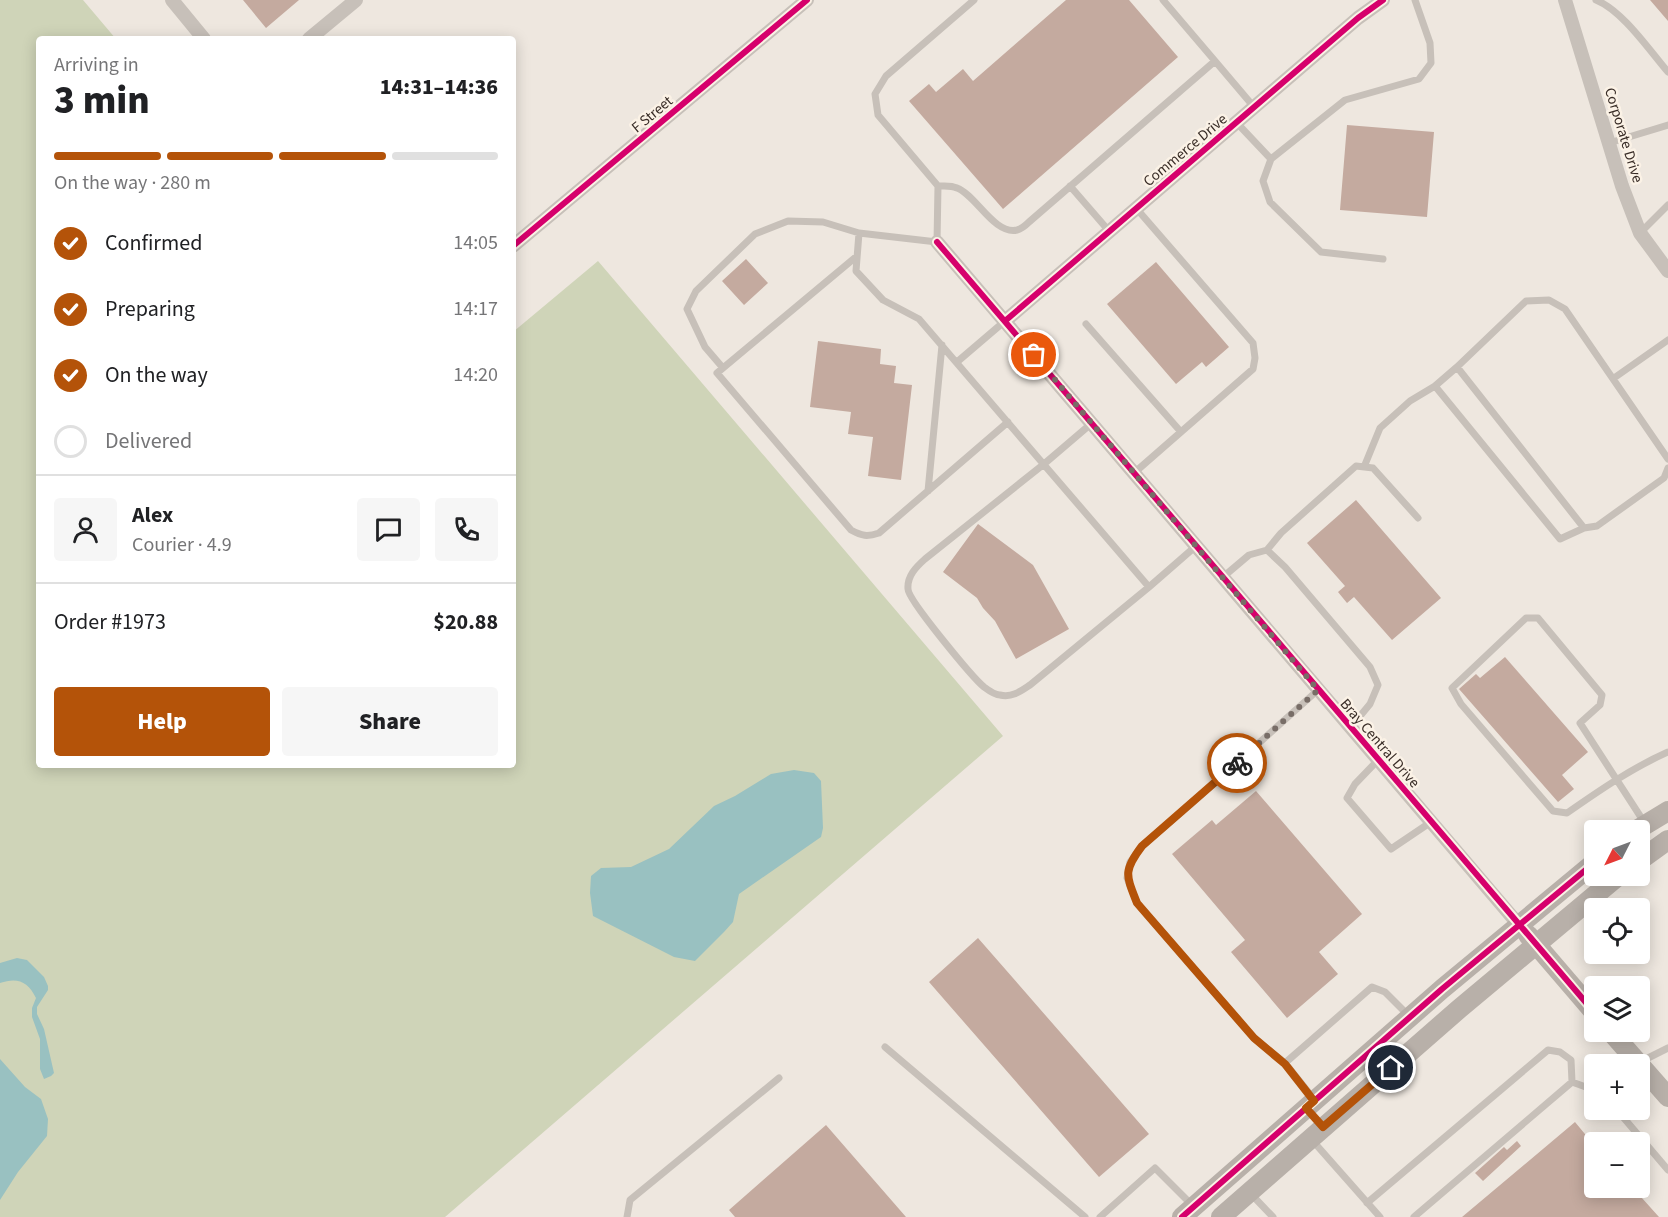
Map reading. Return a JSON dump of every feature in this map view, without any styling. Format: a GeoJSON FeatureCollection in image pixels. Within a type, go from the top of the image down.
{"type":"FeatureCollection","features":[{"type":"Feature","properties":{"kind":"street"},"geometry":{"type":"LineString","coordinates":[[172,0],[202,36]]}},
{"type":"Feature","properties":{"kind":"street"},"geometry":{"type":"LineString","coordinates":[[313,36],[356,0]]}},
{"type":"Feature","properties":{"kind":"street","name":"F Street"},"geometry":{"type":"LineString","coordinates":[[516,243],[807,0]]}},
{"type":"Feature","properties":{"kind":"street","name":"Commerce Drive"},"geometry":{"type":"LineString","coordinates":[[1005,321],[1254,106],[1358,18],[1383,0]]}},
{"type":"Feature","properties":{"kind":"street","name":"Corporate Drive"},"geometry":{"type":"LineString","coordinates":[[1565,0],[1622,186],[1640,233],[1668,271]]}},
{"type":"Feature","properties":{"kind":"street","name":"Bray Central Drive"},"geometry":{"type":"LineString","coordinates":[[937,242],[1584,1000]]}},
{"type":"Feature","properties":{"kind":"street"},"geometry":{"type":"LineString","coordinates":[[1650,822],[1668,811]]}},
{"type":"Feature","properties":{"kind":"street"},"geometry":{"type":"LineString","coordinates":[[1650,853],[1668,840]]}},
{"type":"Feature","properties":{"kind":"street"},"geometry":{"type":"LineString","coordinates":[[1188,1212],[1410,1017],[1584,871]]}},
{"type":"Feature","properties":{"kind":"street"},"geometry":{"type":"LineString","coordinates":[[1221,1217],[1606,886]]}},
{"type":"Feature","properties":{"kind":"street"},"geometry":{"type":"LineString","coordinates":[[1619,1042],[1629,1054]]}},
{"type":"Feature","properties":{"kind":"street"},"geometry":{"type":"LineString","coordinates":[[1650,1078],[1668,1097]]}},
{"type":"Feature","properties":{"kind":"street"},"geometry":{"type":"LineString","coordinates":[[1310,1104],[1317,1133]]}},
{"type":"Feature","properties":{"kind":"lane"},"geometry":{"type":"LineString","coordinates":[[723,368],[705,347],[687,309],[696,291],[755,234],[788,221],[823,222],[859,233],[937,242],[938,186],[878,115],[875,94],[886,76],[974,0]]}},
{"type":"Feature","properties":{"kind":"lane"},"geometry":{"type":"LineString","coordinates":[[1163,0],[1254,106]]}},
{"type":"Feature","properties":{"kind":"lane"},"geometry":{"type":"LineString","coordinates":[[1383,259],[1321,252],[1270,202],[1263,181],[1271,159],[1345,100],[1419,79],[1431,63],[1430,43],[1415,0]]}},
{"type":"Feature","properties":{"kind":"lane"},"geometry":{"type":"LineString","coordinates":[[1596,0],[1604,4],[1629,27],[1668,72]]}},
{"type":"Feature","properties":{"kind":"lane"},"geometry":{"type":"LineString","coordinates":[[938,186],[957,188],[997,224],[1006,229],[1018,230],[1215,61]]}},
{"type":"Feature","properties":{"kind":"lane"},"geometry":{"type":"LineString","coordinates":[[1236,122],[1271,159]]}},
{"type":"Feature","properties":{"kind":"lane"},"geometry":{"type":"LineString","coordinates":[[1609,143],[1668,125]]}},
{"type":"Feature","properties":{"kind":"lane"},"geometry":{"type":"LineString","coordinates":[[1071,186],[1109,231]]}},
{"type":"Feature","properties":{"kind":"lane"},"geometry":{"type":"LineString","coordinates":[[1640,233],[1668,205]]}},
{"type":"Feature","properties":{"kind":"lane"},"geometry":{"type":"LineString","coordinates":[[1134,473],[1253,369],[1256,358],[1253,343],[1136,208]]}},
{"type":"Feature","properties":{"kind":"lane"},"geometry":{"type":"LineString","coordinates":[[859,233],[856,271],[883,300],[919,319],[1149,587]]}},
{"type":"Feature","properties":{"kind":"lane"},"geometry":{"type":"LineString","coordinates":[[857,256],[717,373],[851,530],[867,537],[879,533],[1008,422]]}},
{"type":"Feature","properties":{"kind":"lane"},"geometry":{"type":"LineString","coordinates":[[1364,467],[1380,428],[1410,401],[1434,386],[1457,367],[1526,302],[1549,300],[1564,309],[1668,459]]}},
{"type":"Feature","properties":{"kind":"lane"},"geometry":{"type":"LineString","coordinates":[[957,362],[1005,321]]}},
{"type":"Feature","properties":{"kind":"lane"},"geometry":{"type":"LineString","coordinates":[[1086,324],[1180,432]]}},
{"type":"Feature","properties":{"kind":"lane"},"geometry":{"type":"LineString","coordinates":[[1614,378],[1668,340]]}},
{"type":"Feature","properties":{"kind":"lane"},"geometry":{"type":"LineString","coordinates":[[928,491],[942,345]]}},
{"type":"Feature","properties":{"kind":"lane"},"geometry":{"type":"LineString","coordinates":[[1457,367],[1584,528]]}},
{"type":"Feature","properties":{"kind":"lane"},"geometry":{"type":"LineString","coordinates":[[1434,386],[1560,539],[1584,528],[1597,526],[1664,478],[1668,468]]}},
{"type":"Feature","properties":{"kind":"lane"},"geometry":{"type":"LineString","coordinates":[[1092,423],[914,569],[908,580],[908,593],[920,613],[984,687],[1000,696],[1014,695],[1030,685],[1196,546]]}},
{"type":"Feature","properties":{"kind":"lane"},"geometry":{"type":"LineString","coordinates":[[1223,577],[1250,555],[1267,550],[1281,533],[1356,466],[1373,468],[1418,518]]}},
{"type":"Feature","properties":{"kind":"lane"},"geometry":{"type":"LineString","coordinates":[[1267,550],[1285,567],[1370,668],[1378,685],[1370,704],[1351,727]]}},
{"type":"Feature","properties":{"kind":"lane"},"geometry":{"type":"LineString","coordinates":[[1637,820],[1618,779],[1580,723],[1600,705],[1602,695],[1538,618],[1526,618],[1452,688],[1461,704],[1553,811],[1567,813],[1618,779],[1643,763],[1668,752]]}},
{"type":"Feature","properties":{"kind":"lane"},"geometry":{"type":"LineString","coordinates":[[1310,1104],[1285,1064],[1254,1038],[1137,903],[1127,878],[1130,862],[1142,846],[1318,690]]}},
{"type":"Feature","properties":{"kind":"lane"},"geometry":{"type":"LineString","coordinates":[[1378,760],[1355,784],[1347,798],[1391,849],[1431,822]]}},
{"type":"Feature","properties":{"kind":"lane"},"geometry":{"type":"LineString","coordinates":[[1285,1064],[1372,987],[1385,992],[1410,1017]]}},
{"type":"Feature","properties":{"kind":"lane"},"geometry":{"type":"LineString","coordinates":[[885,1047],[1085,1217]]}},
{"type":"Feature","properties":{"kind":"lane"},"geometry":{"type":"LineString","coordinates":[[1650,1057],[1668,1048]]}},
{"type":"Feature","properties":{"kind":"lane"},"geometry":{"type":"LineString","coordinates":[[1367,1203],[1548,1050],[1560,1052],[1571,1060],[1572,1082]]}},
{"type":"Feature","properties":{"kind":"lane"},"geometry":{"type":"LineString","coordinates":[[627,1217],[630,1200],[779,1078]]}},
{"type":"Feature","properties":{"kind":"lane"},"geometry":{"type":"LineString","coordinates":[[1572,1082],[1584,1086]]}},
{"type":"Feature","properties":{"kind":"lane"},"geometry":{"type":"LineString","coordinates":[[1414,1217],[1572,1082]]}},
{"type":"Feature","properties":{"kind":"lane"},"geometry":{"type":"LineString","coordinates":[[1626,1120],[1668,1170]]}},
{"type":"Feature","properties":{"kind":"lane"},"geometry":{"type":"LineString","coordinates":[[1317,1133],[1367,1203],[1380,1217]]}},
{"type":"Feature","properties":{"kind":"lane"},"geometry":{"type":"LineString","coordinates":[[1100,1217],[1155,1168],[1188,1212]]}},
{"type":"Feature","properties":{"kind":"lane"},"geometry":{"type":"LineString","coordinates":[[1249,1192],[1273,1217]]}},
{"type":"Feature","properties":{"kind":"green space"},"geometry":{"type":"Polygon","coordinates":[[[0,0],[83,0],[113,36],[36,36],[36,768],[516,768],[516,329],[598,261],[1003,736],[445,1217],[0,1217],[0,0]]]}},
{"type":"Feature","properties":{"kind":"water"},"geometry":{"type":"Polygon","coordinates":[[[794,770],[814,773],[821,781],[823,828],[821,837],[739,894],[733,922],[695,961],[674,957],[593,916],[590,893],[591,876],[601,868],[631,867],[669,849],[714,806],[771,774],[794,770]]]}},
{"type":"Feature","properties":{"kind":"water"},"geometry":{"type":"Polygon","coordinates":[[[17,958],[27,960],[44,977],[48,986],[48,990],[37,1007],[54,1073],[44,1079],[40,1069],[40,1039],[32,1017],[32,1008],[36,998],[26,984],[12,980],[0,983],[0,963],[17,958]]]}},
{"type":"Feature","properties":{"kind":"water"},"geometry":{"type":"Polygon","coordinates":[[[0,1059],[25,1087],[41,1099],[48,1119],[47,1136],[18,1172],[0,1200],[0,1059]]]}},
{"type":"Feature","properties":{"kind":"building"},"geometry":{"type":"Polygon","coordinates":[[[243,0],[299,0],[266,28],[243,0]]]}},
{"type":"Feature","properties":{"kind":"building"},"geometry":{"type":"Polygon","coordinates":[[[1066,0],[1129,0],[1178,57],[1003,209],[909,101],[929,84],[936,92],[963,69],[973,81],[1066,0]]]}},
{"type":"Feature","properties":{"kind":"building"},"geometry":{"type":"Polygon","coordinates":[[[1650,0],[1668,0],[1668,21],[1650,0]]]}},
{"type":"Feature","properties":{"kind":"building"},"geometry":{"type":"Polygon","coordinates":[[[1347,125],[1434,132],[1427,217],[1340,210],[1347,125]]]}},
{"type":"Feature","properties":{"kind":"building"},"geometry":{"type":"Polygon","coordinates":[[[746,259],[768,283],[744,305],[722,281],[746,259]]]}},
{"type":"Feature","properties":{"kind":"building"},"geometry":{"type":"Polygon","coordinates":[[[1156,262],[1229,347],[1206,367],[1202,362],[1176,384],[1107,304],[1156,262]]]}},
{"type":"Feature","properties":{"kind":"building"},"geometry":{"type":"Polygon","coordinates":[[[818,341],[881,349],[880,364],[896,366],[894,383],[912,385],[901,480],[868,476],[873,437],[848,434],[851,412],[810,407],[818,341]]]}},
{"type":"Feature","properties":{"kind":"building"},"geometry":{"type":"Polygon","coordinates":[[[1356,500],[1441,598],[1392,640],[1354,597],[1347,603],[1338,592],[1345,586],[1307,543],[1356,500]]]}},
{"type":"Feature","properties":{"kind":"building"},"geometry":{"type":"Polygon","coordinates":[[[978,524],[1033,565],[1069,629],[1016,659],[995,621],[977,598],[943,572],[978,524]]]}},
{"type":"Feature","properties":{"kind":"building"},"geometry":{"type":"Polygon","coordinates":[[[1505,657],[1588,752],[1562,775],[1574,789],[1558,802],[1459,689],[1476,674],[1480,678],[1505,657]]]}},
{"type":"Feature","properties":{"kind":"building"},"geometry":{"type":"Polygon","coordinates":[[[1256,791],[1362,914],[1319,952],[1338,974],[1287,1018],[1231,952],[1245,940],[1172,854],[1212,820],[1216,825],[1256,791]]]}},
{"type":"Feature","properties":{"kind":"building"},"geometry":{"type":"Polygon","coordinates":[[[978,938],[1149,1134],[1099,1177],[929,982],[978,938]]]}},
{"type":"Feature","properties":{"kind":"building"},"geometry":{"type":"Polygon","coordinates":[[[1575,1122],[1584,1133],[1584,1198],[1642,1198],[1659,1217],[1462,1217],[1575,1122]]]}},
{"type":"Feature","properties":{"kind":"building"},"geometry":{"type":"Polygon","coordinates":[[[826,1125],[906,1217],[735,1217],[729,1210],[826,1125]]]}},
{"type":"Feature","properties":{"kind":"building"},"geometry":{"type":"Polygon","coordinates":[[[1517,1141],[1521,1146],[1483,1181],[1475,1173],[1504,1147],[1507,1150],[1517,1141]]]}},
{"type":"Feature","properties":{"kind":"cycle path"},"geometry":{"type":"LineString","coordinates":[[516,243],[807,0]]}},
{"type":"Feature","properties":{"kind":"cycle path"},"geometry":{"type":"LineString","coordinates":[[1005,321],[1358,18],[1383,0]]}},
{"type":"Feature","properties":{"kind":"cycle path"},"geometry":{"type":"LineString","coordinates":[[937,242],[1584,1000]]}},
{"type":"Feature","properties":{"kind":"cycle path"},"geometry":{"type":"LineString","coordinates":[[1182,1217],[1442,989],[1584,871]]}},
{"type":"Feature","properties":{"kind":"way so far"},"geometry":{"type":"LineString","coordinates":[[1034,355],[1318,690],[1237,763]]}},
{"type":"Feature","properties":{"kind":"route"},"geometry":{"type":"LineString","coordinates":[[1237,763],[1142,846],[1130,862],[1127,878],[1137,903],[1254,1038],[1285,1064],[1314,1101],[1306,1108],[1323,1127],[1391,1068]]}}]}
